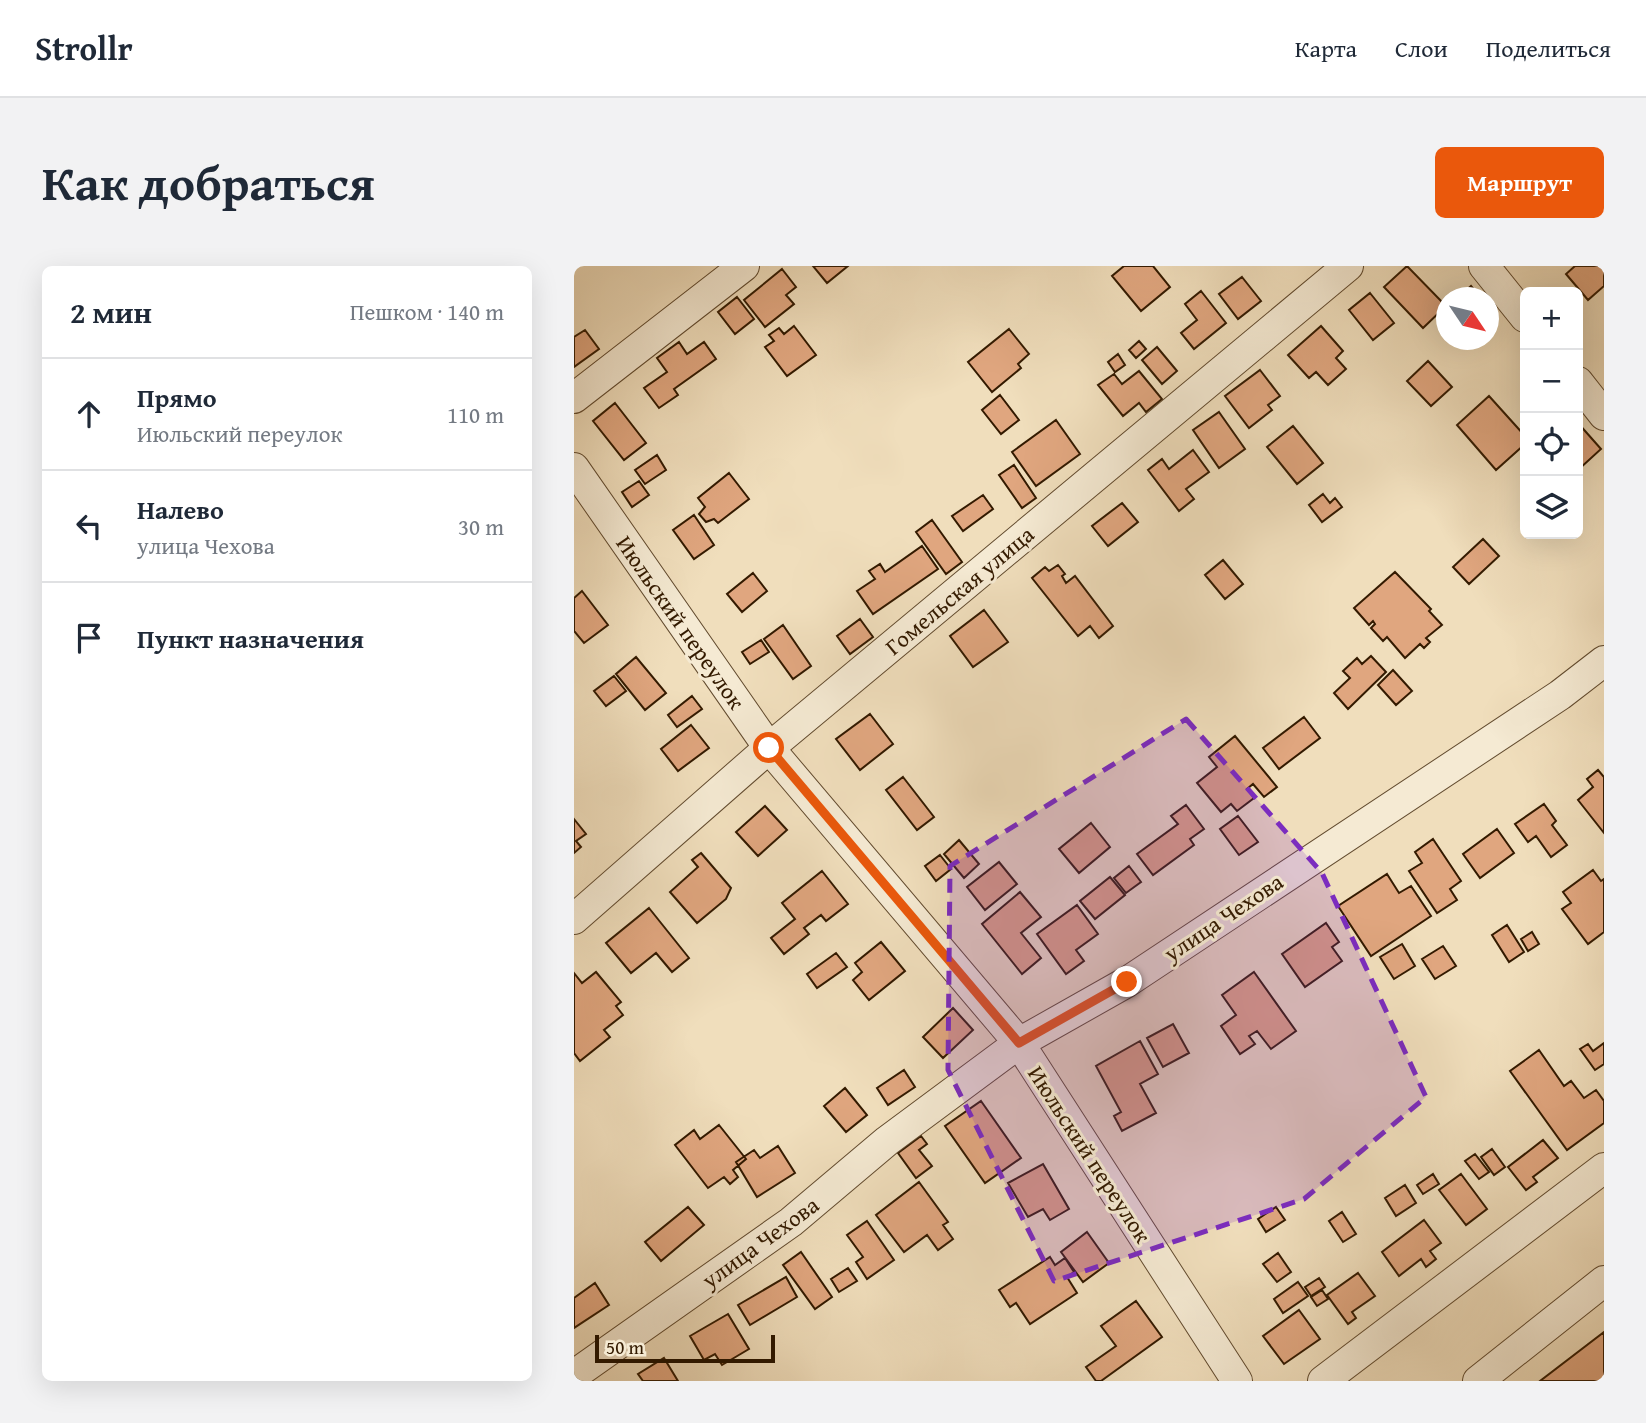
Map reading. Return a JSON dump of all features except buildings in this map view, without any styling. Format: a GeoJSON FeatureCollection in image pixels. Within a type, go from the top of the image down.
{"type":"FeatureCollection","features":[{"type":"Feature","properties":{"kind":"street"},"geometry":{"type":"LineString","coordinates":[[574,398],[744,266]]}},
{"type":"Feature","properties":{"kind":"street","name":"Гомельская улица"},"geometry":{"type":"LineString","coordinates":[[574,919],[769,748],[1348,266]]}},
{"type":"Feature","properties":{"kind":"street"},"geometry":{"type":"LineString","coordinates":[[1484,266],[1520,311]]}},
{"type":"Feature","properties":{"kind":"street"},"geometry":{"type":"LineString","coordinates":[[1583,388],[1604,415]]}},
{"type":"Feature","properties":{"kind":"street","name":"Июльский переулок"},"geometry":{"type":"LineString","coordinates":[[574,468],[769,748],[1019,1043],[1237,1381]]}},
{"type":"Feature","properties":{"kind":"street","name":"улица Чехова"},"geometry":{"type":"LineString","coordinates":[[574,1375],[791,1222],[887,1141],[1019,1043],[1127,982],[1560,695],[1604,661]]}},
{"type":"Feature","properties":{"kind":"street"},"geometry":{"type":"LineString","coordinates":[[1323,1381],[1604,1168]]}},
{"type":"Feature","properties":{"kind":"street"},"geometry":{"type":"LineString","coordinates":[[1478,1381],[1604,1281]]}},
{"type":"Feature","properties":{"kind":"highlighted area"},"geometry":{"type":"Polygon","coordinates":[[[1186,719],[1322,873],[1426,1097],[1304,1199],[1054,1281],[948,1070],[950,866],[1186,719]]]}},
{"type":"Feature","properties":{"kind":"route"},"geometry":{"type":"LineString","coordinates":[[769,748],[1019,1043],[1127,982]]}}]}
